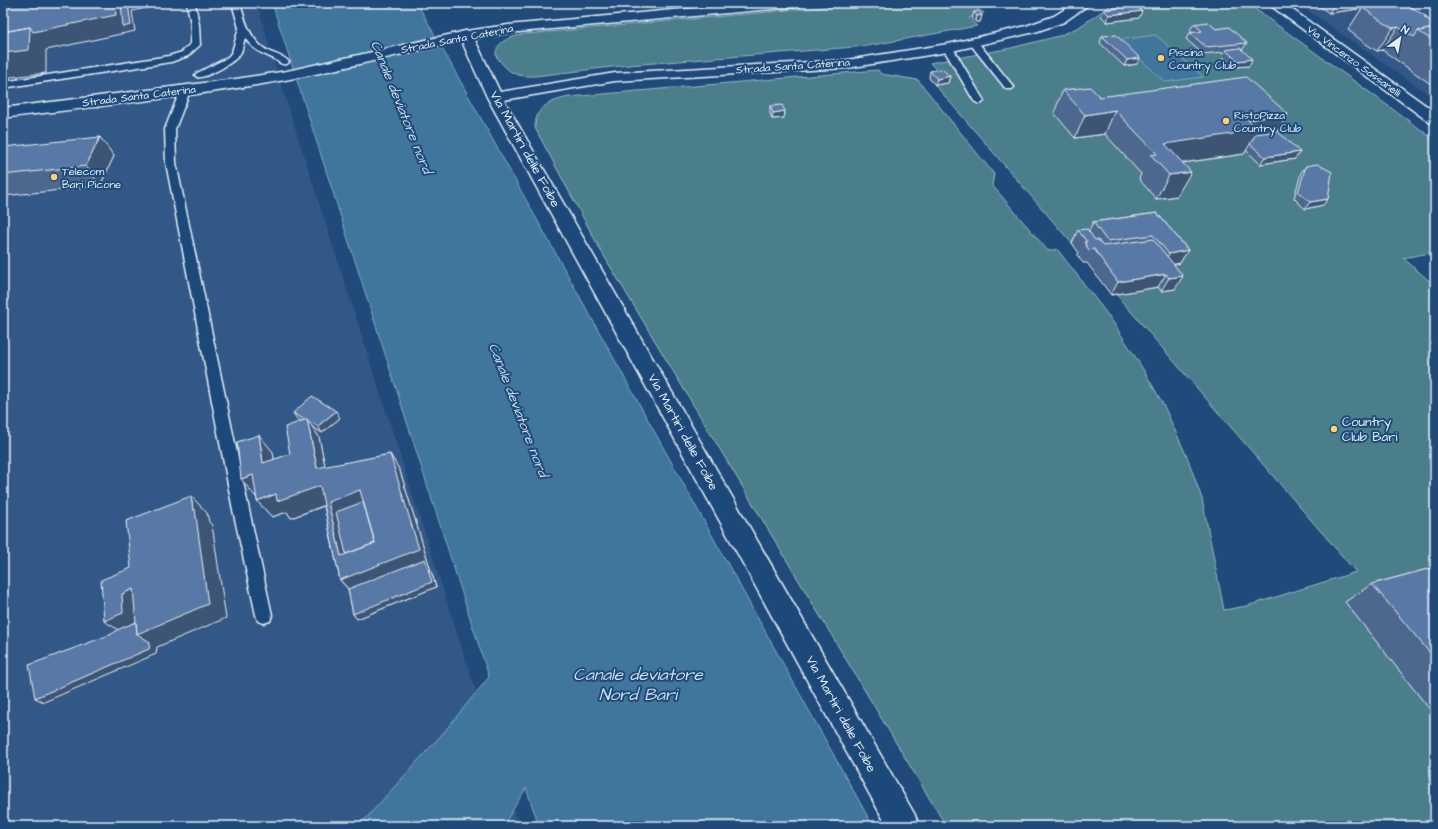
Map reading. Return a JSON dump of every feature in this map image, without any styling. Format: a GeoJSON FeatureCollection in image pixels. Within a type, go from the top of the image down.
{"type":"FeatureCollection","features":[{"type":"Feature","properties":{"kind":"street","name":"Strada Santa Caterina"},"geometry":{"type":"LineString","coordinates":[[3,113],[236,84],[286,68],[440,28],[475,21],[666,3]]}},
{"type":"Feature","properties":{"kind":"street","name":"Strada Santa Caterina"},"geometry":{"type":"LineString","coordinates":[[3,99],[200,75],[286,68],[508,29],[795,3]]}},
{"type":"Feature","properties":{"kind":"street","name":"Strada Santa Caterina"},"geometry":{"type":"LineString","coordinates":[[495,97],[615,77],[847,64],[948,48],[1030,29],[1059,19],[1084,3]]}},
{"type":"Feature","properties":{"kind":"street","name":"Via Vincenzo Sassanelli"},"geometry":{"type":"LineString","coordinates":[[1274,3],[1435,119]]}},
{"type":"Feature","properties":{"kind":"street","name":"Via Martiri delle Foibe"},"geometry":{"type":"LineString","coordinates":[[458,37],[495,97],[904,826]]}},
{"type":"Feature","properties":{"kind":"lane"},"geometry":{"type":"LineString","coordinates":[[3,85],[26,80],[171,59],[185,54],[195,45],[195,25],[191,3]]}},
{"type":"Feature","properties":{"kind":"lane"},"geometry":{"type":"LineString","coordinates":[[236,3],[243,29],[257,48],[266,54],[280,57],[286,68]]}},
{"type":"Feature","properties":{"kind":"lane"},"geometry":{"type":"LineString","coordinates":[[200,75],[230,60],[236,53],[243,29]]}},
{"type":"Feature","properties":{"kind":"lane"},"geometry":{"type":"LineString","coordinates":[[974,43],[1009,88]]}},
{"type":"Feature","properties":{"kind":"lane"},"geometry":{"type":"LineString","coordinates":[[948,48],[979,101]]}},
{"type":"Feature","properties":{"kind":"lane"},"geometry":{"type":"LineString","coordinates":[[185,91],[170,129],[171,164],[238,495],[264,615]]}},
{"type":"Feature","properties":{"kind":"shaded area"},"geometry":{"type":"Polygon","coordinates":[[[3,3],[257,3],[273,59],[519,826],[3,826],[3,3]]]}},
{"type":"Feature","properties":{"kind":"shaded area"},"geometry":{"type":"Polygon","coordinates":[[[494,3],[583,3],[525,8],[494,3]]]}},
{"type":"Feature","properties":{"kind":"shaded area"},"geometry":{"type":"Polygon","coordinates":[[[1297,3],[1366,3],[1435,48],[1435,99],[1297,3]]]}},
{"type":"Feature","properties":{"kind":"shaded area"},"geometry":{"type":"Polygon","coordinates":[[[1370,3],[1429,3],[1435,7],[1435,45],[1370,3]]]}},
{"type":"Feature","properties":{"kind":"green space"},"geometry":{"type":"Polygon","coordinates":[[[867,3],[970,3],[984,13],[969,18],[977,26],[867,46],[629,65],[535,76],[522,76],[508,70],[496,56],[499,46],[506,40],[526,34],[867,3]]]}},
{"type":"Feature","properties":{"kind":"green space"},"geometry":{"type":"Polygon","coordinates":[[[1114,3],[1247,3],[1435,140],[1435,252],[1403,258],[1435,286],[1435,826],[946,826],[601,251],[535,128],[538,115],[545,106],[569,97],[878,70],[881,74],[918,80],[994,174],[992,185],[1048,251],[1057,249],[1111,319],[1143,369],[1163,404],[1188,459],[1202,499],[1224,610],[1247,606],[1356,572],[929,78],[941,75],[930,63],[1011,48],[1059,36],[1079,27],[1114,3]]]}},
{"type":"Feature","properties":{"kind":"water","name":"Canale deviatore Nord Bari"},"geometry":{"type":"Polygon","coordinates":[[[272,3],[417,3],[873,826],[539,826],[526,788],[503,826],[359,826],[444,732],[489,677],[272,3]]]}},
{"type":"Feature","properties":{"kind":"water","name":"Piscina Country Club"},"geometry":{"type":"Polygon","coordinates":[[[1155,35],[1203,77],[1165,82],[1120,40],[1155,35]]]}},
{"type":"Feature","properties":{"kind":"building"},"geometry":{"type":"Polygon","coordinates":[[[3,3],[115,3],[116,15],[33,32],[30,27],[3,32],[3,3]]]}},
{"type":"Feature","properties":{"kind":"building"},"geometry":{"type":"Polygon","coordinates":[[[121,3],[134,3],[128,4],[131,25],[123,27],[121,3]]]}},
{"type":"Feature","properties":{"kind":"building"},"geometry":{"type":"Polygon","coordinates":[[[1377,3],[1405,3],[1427,17],[1424,17],[1435,24],[1435,28],[1418,31],[1414,37],[1398,27],[1393,28],[1363,8],[1367,7],[1364,5],[1377,3]]]}},
{"type":"Feature","properties":{"kind":"building"},"geometry":{"type":"Polygon","coordinates":[[[1136,6],[1142,11],[1109,15],[1104,10],[1136,6]]]}},
{"type":"Feature","properties":{"kind":"building"},"geometry":{"type":"Polygon","coordinates":[[[978,11],[982,15],[977,16],[974,12],[978,11]]]}},
{"type":"Feature","properties":{"kind":"building"},"geometry":{"type":"Polygon","coordinates":[[[1208,22],[1216,29],[1229,27],[1247,43],[1206,47],[1190,33],[1202,31],[1194,24],[1208,22]]]}},
{"type":"Feature","properties":{"kind":"building"},"geometry":{"type":"Polygon","coordinates":[[[30,27],[29,50],[3,53],[3,32],[30,27]]]}},
{"type":"Feature","properties":{"kind":"building"},"geometry":{"type":"Polygon","coordinates":[[[1435,28],[1435,42],[1418,31],[1435,28]]]}},
{"type":"Feature","properties":{"kind":"building"},"geometry":{"type":"Polygon","coordinates":[[[1116,35],[1140,58],[1127,60],[1102,36],[1116,35]]]}},
{"type":"Feature","properties":{"kind":"building"},"geometry":{"type":"Polygon","coordinates":[[[1240,48],[1252,59],[1238,61],[1225,50],[1240,48]]]}},
{"type":"Feature","properties":{"kind":"building"},"geometry":{"type":"Polygon","coordinates":[[[942,69],[950,76],[937,79],[930,71],[942,69]]]}},
{"type":"Feature","properties":{"kind":"building"},"geometry":{"type":"Polygon","coordinates":[[[1246,77],[1288,114],[1248,120],[1259,130],[1165,144],[1191,172],[1169,175],[1151,155],[1157,154],[1115,110],[1085,115],[1063,90],[1090,87],[1100,97],[1246,77]]]}},
{"type":"Feature","properties":{"kind":"building"},"geometry":{"type":"Polygon","coordinates":[[[782,105],[785,111],[773,113],[770,106],[782,105]]]}},
{"type":"Feature","properties":{"kind":"building"},"geometry":{"type":"Polygon","coordinates":[[[1277,131],[1300,152],[1265,157],[1250,144],[1256,134],[1277,131]]]}},
{"type":"Feature","properties":{"kind":"building"},"geometry":{"type":"Polygon","coordinates":[[[100,137],[86,166],[3,175],[3,147],[100,137]]]}},
{"type":"Feature","properties":{"kind":"building"},"geometry":{"type":"Polygon","coordinates":[[[1317,164],[1332,172],[1328,199],[1310,202],[1298,192],[1306,166],[1317,164]]]}},
{"type":"Feature","properties":{"kind":"building"},"geometry":{"type":"Polygon","coordinates":[[[1157,213],[1188,250],[1169,254],[1153,235],[1107,241],[1093,222],[1157,213]]]}},
{"type":"Feature","properties":{"kind":"building"},"geometry":{"type":"Polygon","coordinates":[[[1087,229],[1095,240],[1098,240],[1103,246],[1153,239],[1183,276],[1169,278],[1166,274],[1118,282],[1094,249],[1089,250],[1084,242],[1087,242],[1078,230],[1087,229]]]}},
{"type":"Feature","properties":{"kind":"building"},"geometry":{"type":"Polygon","coordinates":[[[312,396],[336,411],[318,426],[293,413],[312,396]]]}},
{"type":"Feature","properties":{"kind":"building"},"geometry":{"type":"Polygon","coordinates":[[[307,419],[317,468],[390,454],[419,549],[340,580],[320,486],[277,501],[276,494],[257,501],[253,475],[241,479],[237,442],[259,435],[263,463],[290,454],[285,427],[307,419]],[[360,490],[328,502],[341,556],[375,543],[360,490]]]}},
{"type":"Feature","properties":{"kind":"building"},"geometry":{"type":"Polygon","coordinates":[[[191,496],[193,510],[195,509],[208,604],[137,634],[133,589],[122,594],[123,613],[104,621],[101,580],[131,568],[126,521],[191,496]]]}},
{"type":"Feature","properties":{"kind":"building"},"geometry":{"type":"Polygon","coordinates":[[[363,502],[375,543],[346,554],[336,512],[363,502]]]}},
{"type":"Feature","properties":{"kind":"building"},"geometry":{"type":"Polygon","coordinates":[[[425,559],[432,582],[353,614],[348,589],[425,559]]]}},
{"type":"Feature","properties":{"kind":"building"},"geometry":{"type":"Polygon","coordinates":[[[1435,567],[1435,659],[1372,584],[1435,567]]]}},
{"type":"Feature","properties":{"kind":"building"},"geometry":{"type":"Polygon","coordinates":[[[136,622],[137,634],[150,642],[149,649],[35,698],[29,665],[112,634],[117,630],[136,622]]]}},
{"type":"Feature","properties":{"kind":"place","name":"Piscina Country Club"},"geometry":{"type":"Point","coordinates":[1161,58]}},
{"type":"Feature","properties":{"kind":"place","name":"RistoPizza Country Club"},"geometry":{"type":"Point","coordinates":[1226,121]}},
{"type":"Feature","properties":{"kind":"place","name":"Telecom Bari Picone"},"geometry":{"type":"Point","coordinates":[54,177]}},
{"type":"Feature","properties":{"kind":"place","name":"Country Club Bari"},"geometry":{"type":"Point","coordinates":[1334,429]}},
{"type":"Feature","properties":{"kind":"water label","name":"Canale deviatore nord"},"geometry":{"type":"Point","coordinates":[401,107]}},
{"type":"Feature","properties":{"kind":"water label","name":"Canale deviatore nord"},"geometry":{"type":"Point","coordinates":[518,410]}}]}
